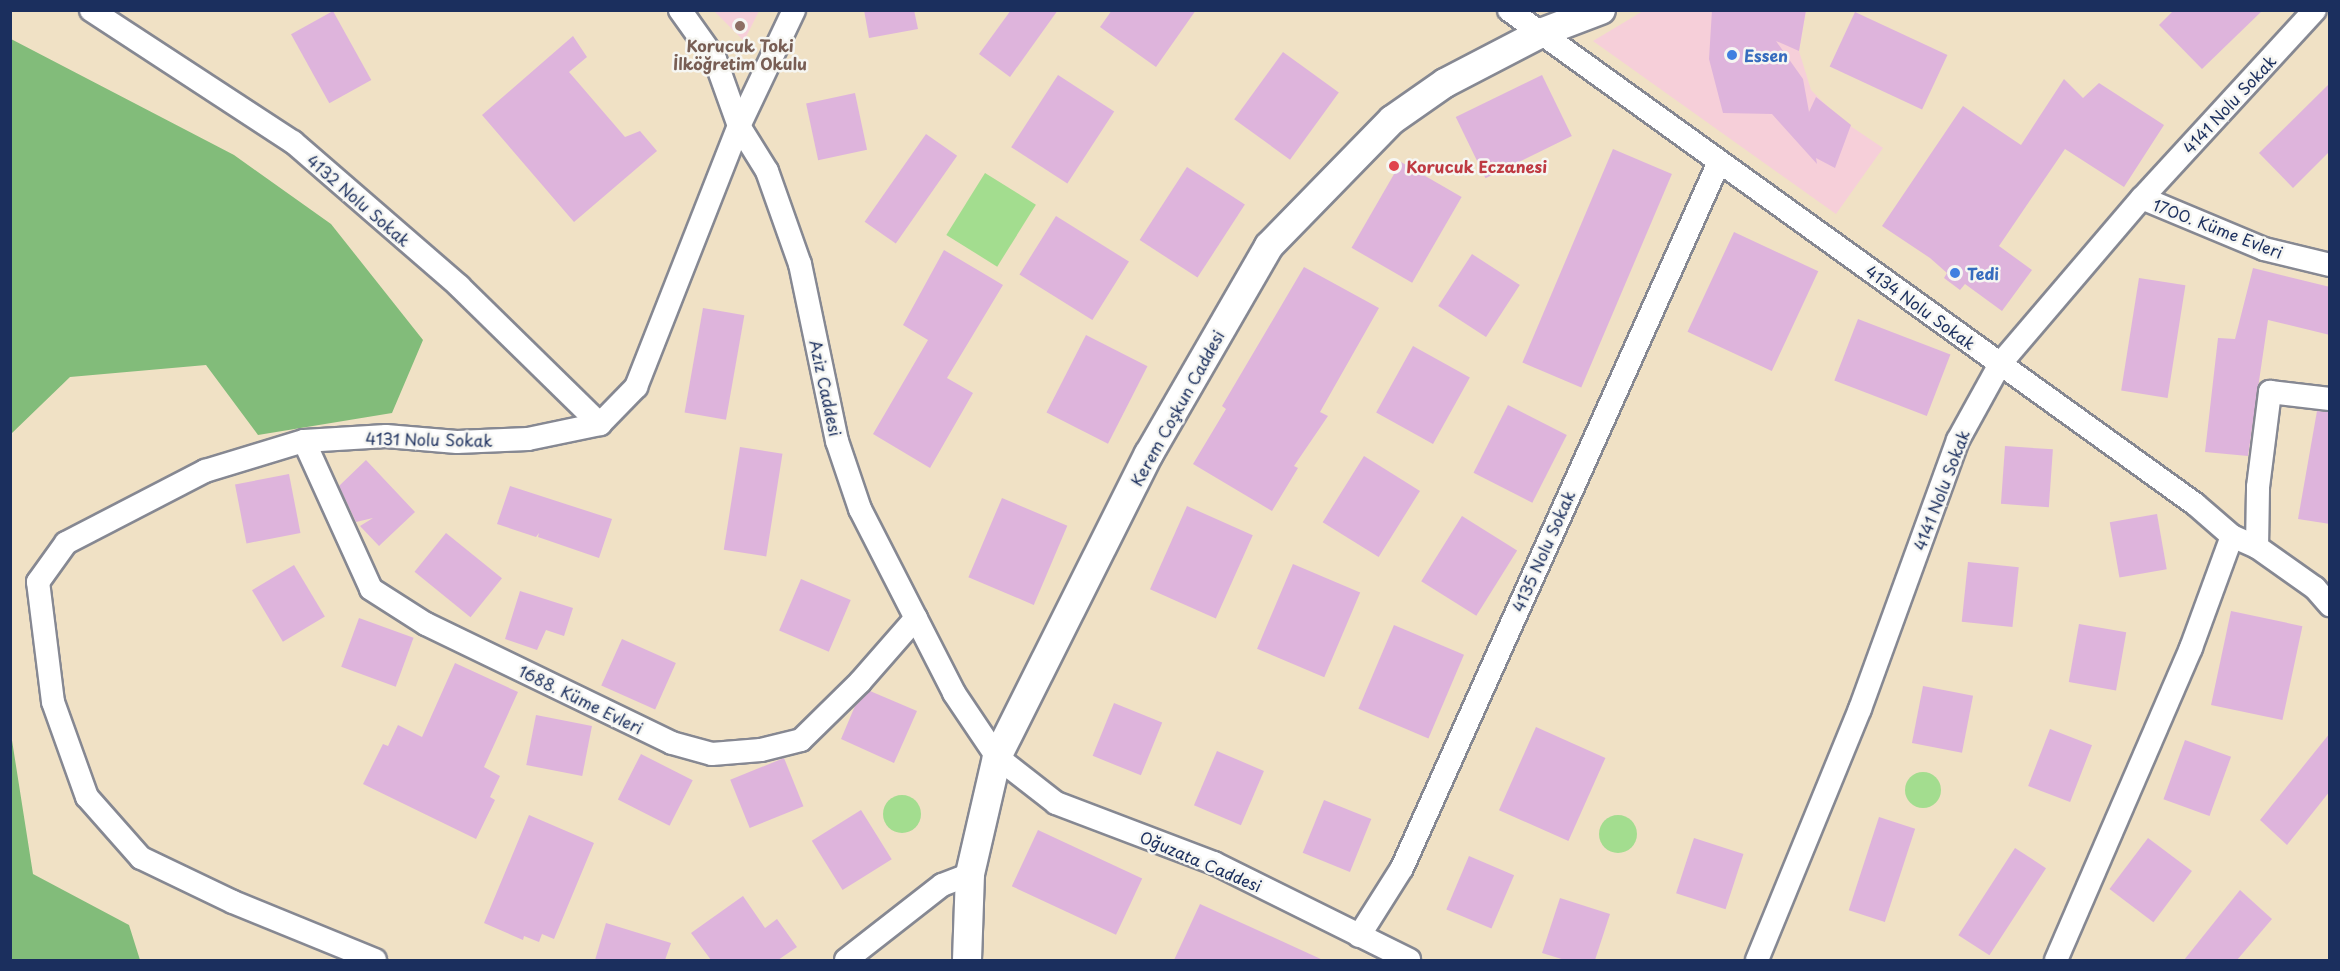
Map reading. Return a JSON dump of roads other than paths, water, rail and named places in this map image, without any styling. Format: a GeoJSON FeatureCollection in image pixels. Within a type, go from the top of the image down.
{"type":"FeatureCollection","features":[{"type":"Feature","properties":{"kind":"street","name":"4132 Nolu Sokak"},"geometry":{"type":"LineString","coordinates":[[91,10],[293,142],[459,286],[600,424]]}},
{"type":"Feature","properties":{"kind":"street","name":"Aziz Caddesi"},"geometry":{"type":"LineString","coordinates":[[680,10],[715,59],[739,126],[767,171],[800,264],[837,441],[860,509],[954,693],[997,757]]}},
{"type":"Feature","properties":{"kind":"street"},"geometry":{"type":"LineString","coordinates":[[600,424],[636,387],[739,126],[794,10]]}},
{"type":"Feature","properties":{"kind":"street","name":"4134 Nolu Sokak"},"geometry":{"type":"LineString","coordinates":[[1509,10],[2195,504],[2232,536],[2258,547],[2315,588],[2330,605]]}},
{"type":"Feature","properties":{"kind":"street","name":"Kerem Coşkun Caddesi"},"geometry":{"type":"LineString","coordinates":[[967,960],[970,874],[997,757],[1149,454],[1269,246],[1392,120],[1445,83],[1542,32],[1600,10]]}},
{"type":"Feature","properties":{"kind":"street","name":"4141 Nolu Sokak"},"geometry":{"type":"LineString","coordinates":[[1757,960],[1860,709],[1958,441],[2000,364],[2142,198],[2315,10]]}},
{"type":"Feature","properties":{"kind":"street","name":"4135 Nolu Sokak"},"geometry":{"type":"LineString","coordinates":[[1359,936],[1402,868],[1719,162]]}},
{"type":"Feature","properties":{"kind":"street","name":"1700. Küme Evleri"},"geometry":{"type":"LineString","coordinates":[[2142,198],[2264,249],[2330,265]]}},
{"type":"Feature","properties":{"kind":"street"},"geometry":{"type":"LineString","coordinates":[[2258,547],[2258,487],[2270,392],[2330,399]]}},
{"type":"Feature","properties":{"kind":"street","name":"4131 Nolu Sokak"},"geometry":{"type":"LineString","coordinates":[[375,960],[233,902],[141,858],[87,797],[53,702],[38,582],[66,543],[75,538],[206,471],[304,441],[386,436],[458,442],[528,439],[600,424]]}},
{"type":"Feature","properties":{"kind":"street","name":"1688. Küme Evleri"},"geometry":{"type":"LineString","coordinates":[[304,441],[371,589],[426,624],[682,746],[712,754],[761,750],[801,740],[860,682],[916,618]]}},
{"type":"Feature","properties":{"kind":"street"},"geometry":{"type":"LineString","coordinates":[[2056,960],[2192,648],[2232,536]]}},
{"type":"Feature","properties":{"kind":"street","name":"Oğuzata Caddesi"},"geometry":{"type":"LineString","coordinates":[[997,757],[1056,803],[1214,863],[1409,960]]}},
{"type":"Feature","properties":{"kind":"street"},"geometry":{"type":"LineString","coordinates":[[846,960],[942,885],[970,874]]}},
{"type":"Feature","properties":{"kind":"place","name":"Korucuk Toki İlköğretim Okulu"},"geometry":{"type":"Point","coordinates":[740,26]}},
{"type":"Feature","properties":{"kind":"place","name":"Essen"},"geometry":{"type":"Point","coordinates":[1732,55]}},
{"type":"Feature","properties":{"kind":"place","name":"Korucuk Eczanesi"},"geometry":{"type":"Point","coordinates":[1394,166]}},
{"type":"Feature","properties":{"kind":"place","name":"Tedi"},"geometry":{"type":"Point","coordinates":[1955,273]}}]}
